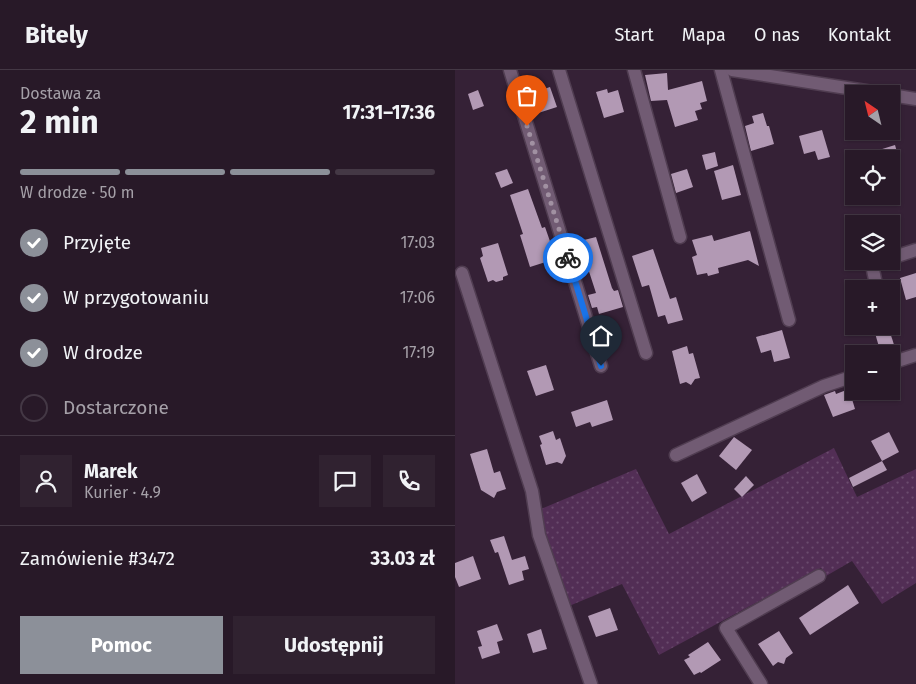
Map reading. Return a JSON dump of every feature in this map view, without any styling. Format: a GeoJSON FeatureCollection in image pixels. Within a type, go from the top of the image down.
{"type":"FeatureCollection","features":[{"type":"Feature","properties":{"kind":"street"},"geometry":{"type":"LineString","coordinates":[[510,70],[601,366]]}},
{"type":"Feature","properties":{"kind":"street"},"geometry":{"type":"LineString","coordinates":[[559,70],[646,353]]}},
{"type":"Feature","properties":{"kind":"street"},"geometry":{"type":"LineString","coordinates":[[634,70],[680,237]]}},
{"type":"Feature","properties":{"kind":"street"},"geometry":{"type":"LineString","coordinates":[[721,70],[789,320]]}},
{"type":"Feature","properties":{"kind":"street"},"geometry":{"type":"LineString","coordinates":[[733,70],[845,88]]}},
{"type":"Feature","properties":{"kind":"street"},"geometry":{"type":"LineString","coordinates":[[900,96],[916,99]]}},
{"type":"Feature","properties":{"kind":"street"},"geometry":{"type":"LineString","coordinates":[[900,255],[916,250]]}},
{"type":"Feature","properties":{"kind":"street"},"geometry":{"type":"LineString","coordinates":[[462,273],[532,491],[539,535],[591,684]]}},
{"type":"Feature","properties":{"kind":"street"},"geometry":{"type":"LineString","coordinates":[[900,360],[916,355]]}},
{"type":"Feature","properties":{"kind":"street"},"geometry":{"type":"LineString","coordinates":[[676,455],[825,386],[845,379]]}},
{"type":"Feature","properties":{"kind":"street"},"geometry":{"type":"LineString","coordinates":[[761,684],[726,628],[819,576]]}},
{"type":"Feature","properties":{"kind":"shaded area"},"geometry":{"type":"Polygon","coordinates":[[[834,448],[857,497],[916,469],[916,583],[882,604],[852,561],[826,576],[821,568],[659,655],[622,584],[569,606],[542,527],[541,509],[636,469],[669,534],[834,448]]]}},
{"type":"Feature","properties":{"kind":"building"},"geometry":{"type":"Polygon","coordinates":[[[667,73],[668,90],[702,81],[707,101],[700,103],[702,109],[695,111],[698,120],[675,127],[667,100],[651,101],[645,75],[667,73]]]}},
{"type":"Feature","properties":{"kind":"building"},"geometry":{"type":"Polygon","coordinates":[[[550,87],[557,107],[532,115],[527,98],[530,97],[529,94],[550,87]]]}},
{"type":"Feature","properties":{"kind":"building"},"geometry":{"type":"Polygon","coordinates":[[[607,89],[608,93],[618,90],[624,112],[604,118],[596,92],[607,89]]]}},
{"type":"Feature","properties":{"kind":"building"},"geometry":{"type":"Polygon","coordinates":[[[478,90],[484,106],[473,110],[468,94],[478,90]]]}},
{"type":"Feature","properties":{"kind":"building"},"geometry":{"type":"Polygon","coordinates":[[[763,113],[774,144],[751,151],[745,126],[754,123],[752,116],[763,113]]]}},
{"type":"Feature","properties":{"kind":"building"},"geometry":{"type":"Polygon","coordinates":[[[822,130],[830,157],[818,160],[815,151],[804,154],[799,136],[822,130]]]}},
{"type":"Feature","properties":{"kind":"building"},"geometry":{"type":"Polygon","coordinates":[[[895,145],[896,150],[879,150],[895,145]]]}},
{"type":"Feature","properties":{"kind":"building"},"geometry":{"type":"Polygon","coordinates":[[[715,152],[718,166],[706,170],[702,155],[715,152]]]}},
{"type":"Feature","properties":{"kind":"building"},"geometry":{"type":"Polygon","coordinates":[[[733,165],[741,195],[722,200],[714,171],[733,165]]]}},
{"type":"Feature","properties":{"kind":"building"},"geometry":{"type":"Polygon","coordinates":[[[507,169],[513,183],[501,188],[495,173],[507,169]]]}},
{"type":"Feature","properties":{"kind":"building"},"geometry":{"type":"Polygon","coordinates":[[[687,169],[693,187],[676,193],[671,174],[687,169]]]}},
{"type":"Feature","properties":{"kind":"building"},"geometry":{"type":"Polygon","coordinates":[[[528,189],[542,228],[545,227],[552,247],[549,248],[552,260],[530,267],[520,235],[523,234],[510,195],[528,189]]]}},
{"type":"Feature","properties":{"kind":"building"},"geometry":{"type":"Polygon","coordinates":[[[750,231],[759,266],[748,260],[718,268],[719,273],[708,276],[707,273],[697,275],[692,257],[697,255],[692,240],[712,235],[714,241],[750,231]]]}},
{"type":"Feature","properties":{"kind":"building"},"geometry":{"type":"Polygon","coordinates":[[[596,237],[612,288],[614,291],[618,290],[623,307],[599,314],[597,307],[592,308],[588,295],[596,293],[583,253],[587,252],[584,240],[596,237]]]}},
{"type":"Feature","properties":{"kind":"building"},"geometry":{"type":"Polygon","coordinates":[[[498,243],[508,275],[503,277],[503,280],[488,282],[480,258],[483,256],[481,248],[498,243]]]}},
{"type":"Feature","properties":{"kind":"building"},"geometry":{"type":"Polygon","coordinates":[[[653,249],[670,299],[676,297],[683,320],[668,324],[665,315],[658,317],[649,285],[642,287],[632,256],[653,249]]]}},
{"type":"Feature","properties":{"kind":"building"},"geometry":{"type":"Polygon","coordinates":[[[916,273],[916,297],[906,300],[900,278],[916,273]]]}},
{"type":"Feature","properties":{"kind":"building"},"geometry":{"type":"Polygon","coordinates":[[[782,330],[790,358],[774,362],[771,350],[761,353],[756,337],[782,330]]]}},
{"type":"Feature","properties":{"kind":"building"},"geometry":{"type":"Polygon","coordinates":[[[876,335],[891,335],[894,345],[878,345],[876,335]]]}},
{"type":"Feature","properties":{"kind":"building"},"geometry":{"type":"Polygon","coordinates":[[[687,346],[689,354],[693,353],[700,378],[695,379],[691,385],[686,382],[680,384],[672,351],[687,346]]]}},
{"type":"Feature","properties":{"kind":"building"},"geometry":{"type":"Polygon","coordinates":[[[546,365],[554,390],[536,396],[527,371],[546,365]]]}},
{"type":"Feature","properties":{"kind":"building"},"geometry":{"type":"Polygon","coordinates":[[[835,391],[836,394],[845,391],[845,400],[852,400],[855,409],[833,417],[824,395],[835,391]]]}},
{"type":"Feature","properties":{"kind":"building"},"geometry":{"type":"Polygon","coordinates":[[[607,400],[613,420],[592,427],[590,422],[576,427],[571,412],[607,400]]]}},
{"type":"Feature","properties":{"kind":"building"},"geometry":{"type":"Polygon","coordinates":[[[553,431],[556,440],[560,438],[566,456],[562,464],[557,462],[546,465],[539,436],[553,431]]]}},
{"type":"Feature","properties":{"kind":"building"},"geometry":{"type":"Polygon","coordinates":[[[889,432],[899,452],[882,461],[871,441],[889,432]]]}},
{"type":"Feature","properties":{"kind":"building"},"geometry":{"type":"Polygon","coordinates":[[[734,437],[752,450],[736,470],[719,456],[734,437]]]}},
{"type":"Feature","properties":{"kind":"building"},"geometry":{"type":"Polygon","coordinates":[[[487,449],[494,473],[500,471],[506,489],[497,492],[494,498],[481,490],[470,454],[487,449]]]}},
{"type":"Feature","properties":{"kind":"building"},"geometry":{"type":"Polygon","coordinates":[[[882,461],[887,470],[853,487],[849,478],[882,461]]]}},
{"type":"Feature","properties":{"kind":"building"},"geometry":{"type":"Polygon","coordinates":[[[697,474],[707,493],[692,502],[681,483],[697,474]]]}},
{"type":"Feature","properties":{"kind":"building"},"geometry":{"type":"Polygon","coordinates":[[[746,476],[754,485],[742,497],[734,489],[746,476]]]}},
{"type":"Feature","properties":{"kind":"building"},"geometry":{"type":"Polygon","coordinates":[[[504,536],[512,560],[525,556],[529,569],[522,571],[524,580],[509,585],[498,552],[495,553],[490,540],[504,536]]]}},
{"type":"Feature","properties":{"kind":"building"},"geometry":{"type":"Polygon","coordinates":[[[473,556],[481,579],[459,587],[455,577],[455,563],[473,556]]]}},
{"type":"Feature","properties":{"kind":"building"},"geometry":{"type":"Polygon","coordinates":[[[848,585],[859,603],[810,635],[799,618],[848,585]]]}},
{"type":"Feature","properties":{"kind":"building"},"geometry":{"type":"Polygon","coordinates":[[[610,608],[618,630],[596,637],[588,616],[610,608]]]}},
{"type":"Feature","properties":{"kind":"building"},"geometry":{"type":"Polygon","coordinates":[[[497,624],[503,640],[497,642],[500,653],[482,659],[478,647],[482,646],[477,631],[497,624]]]}},
{"type":"Feature","properties":{"kind":"building"},"geometry":{"type":"Polygon","coordinates":[[[541,629],[547,649],[533,653],[527,634],[541,629]]]}},
{"type":"Feature","properties":{"kind":"building"},"geometry":{"type":"Polygon","coordinates":[[[779,631],[793,653],[786,658],[784,664],[778,662],[773,666],[758,644],[779,631]]]}},
{"type":"Feature","properties":{"kind":"building"},"geometry":{"type":"Polygon","coordinates":[[[708,642],[721,660],[701,673],[694,675],[684,660],[690,657],[688,655],[708,642]]]}},
{"type":"Feature","properties":{"kind":"way so far"},"geometry":{"type":"LineString","coordinates":[[527,126],[568,258]]}},
{"type":"Feature","properties":{"kind":"route"},"geometry":{"type":"LineString","coordinates":[[568,258],[601,366]]}}]}
